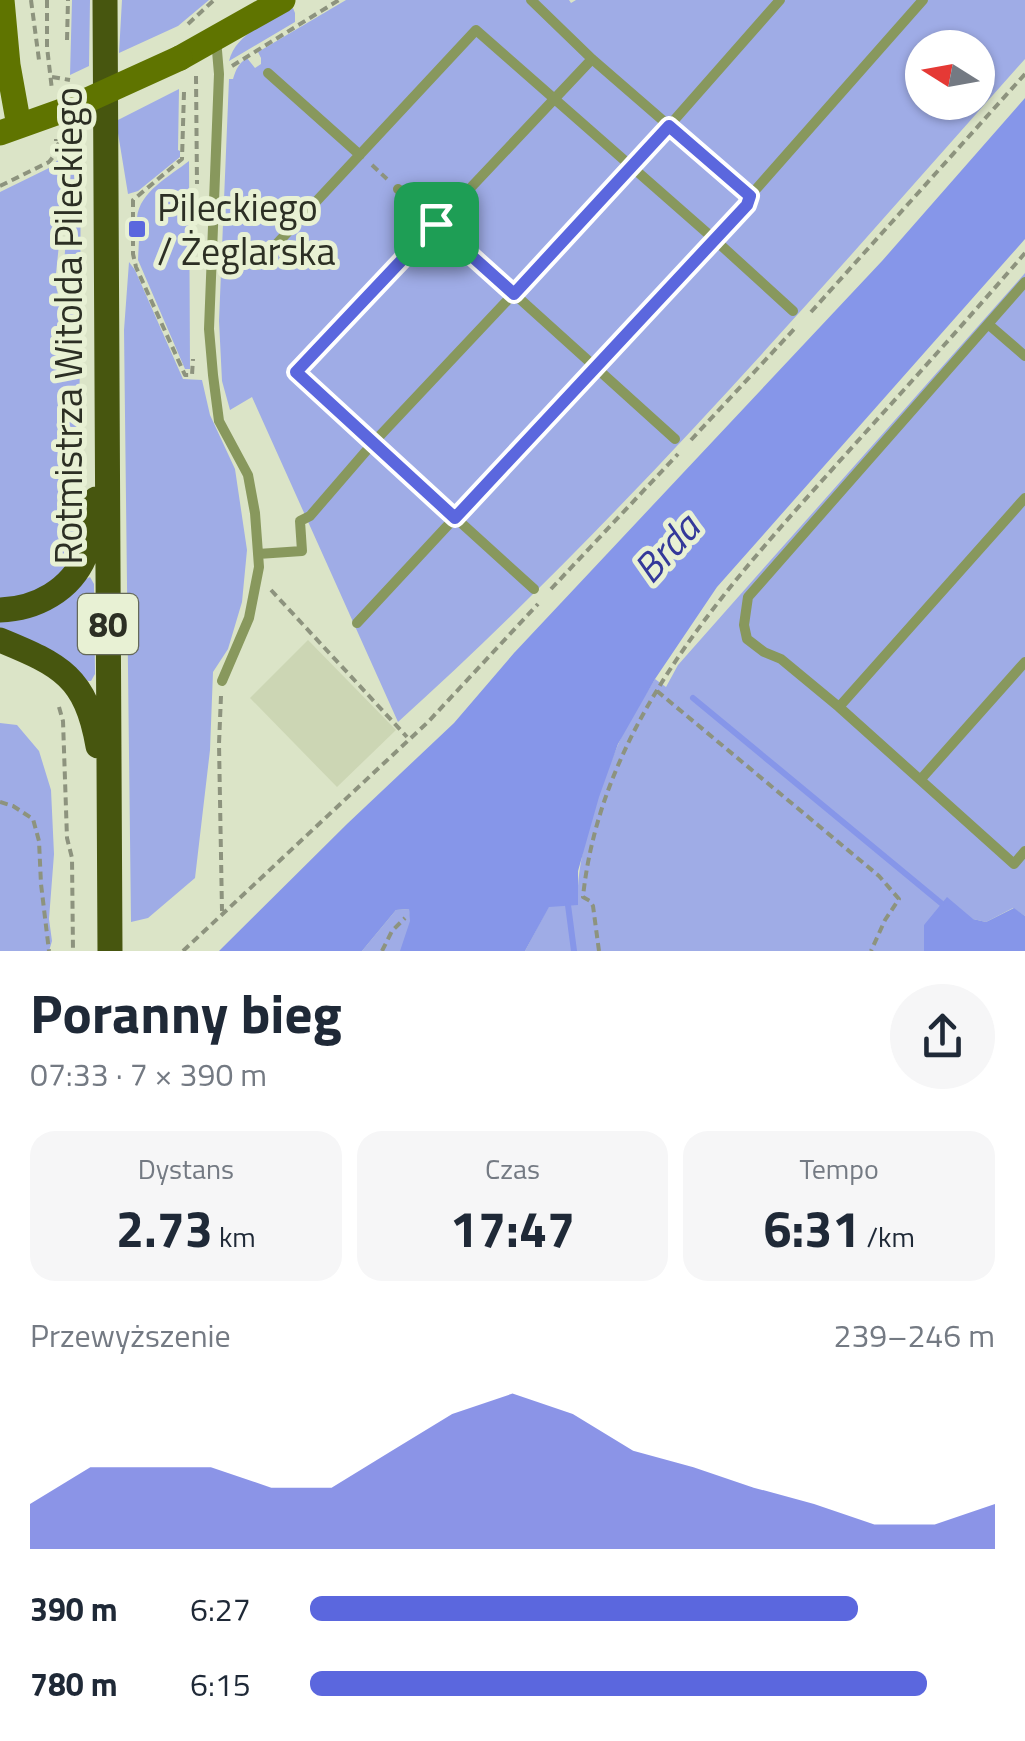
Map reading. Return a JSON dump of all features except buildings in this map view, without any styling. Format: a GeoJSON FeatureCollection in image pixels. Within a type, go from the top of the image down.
{"type":"FeatureCollection","features":[{"type":"Feature","properties":{"kind":"main road","name":"Rotmistrza Witolda Pileckiego"},"geometry":{"type":"LineString","coordinates":[[105,0],[110,951]]}},
{"type":"Feature","properties":{"kind":"main road"},"geometry":{"type":"LineString","coordinates":[[0,610],[33,604],[74,576],[85,555],[107,440]]}},
{"type":"Feature","properties":{"kind":"main road"},"geometry":{"type":"LineString","coordinates":[[0,640],[62,670],[83,696],[94,721],[109,807]]}},
{"type":"Feature","properties":{"kind":"street"},"geometry":{"type":"LineString","coordinates":[[2,0],[10,130],[188,67],[216,39],[283,0]]}},
{"type":"Feature","properties":{"kind":"lane"},"geometry":{"type":"LineString","coordinates":[[532,0],[592,58],[750,196]]}},
{"type":"Feature","properties":{"kind":"lane"},"geometry":{"type":"LineString","coordinates":[[258,554],[302,551],[300,521],[310,516],[373,443],[632,168],[780,0]]}},
{"type":"Feature","properties":{"kind":"lane"},"geometry":{"type":"LineString","coordinates":[[356,623],[747,205],[750,196],[923,0]]}},
{"type":"Feature","properties":{"kind":"lane"},"geometry":{"type":"LineString","coordinates":[[257,265],[476,30],[793,311]]}},
{"type":"Feature","properties":{"kind":"lane"},"geometry":{"type":"LineString","coordinates":[[216,39],[218,90],[209,329],[212,375],[219,420],[248,475],[258,554],[249,618],[222,681]]}},
{"type":"Feature","properties":{"kind":"lane"},"geometry":{"type":"LineString","coordinates":[[534,589],[296,372],[592,58]]}},
{"type":"Feature","properties":{"kind":"lane"},"geometry":{"type":"LineString","coordinates":[[268,72],[360,155]]}},
{"type":"Feature","properties":{"kind":"lane"},"geometry":{"type":"LineString","coordinates":[[398,189],[675,439]]}},
{"type":"Feature","properties":{"kind":"lane"},"geometry":{"type":"LineString","coordinates":[[1025,282],[748,597],[744,625],[747,639],[781,660],[839,707],[1014,864],[1025,851]]}},
{"type":"Feature","properties":{"kind":"lane"},"geometry":{"type":"LineString","coordinates":[[988,324],[1025,356]]}},
{"type":"Feature","properties":{"kind":"lane"},"geometry":{"type":"LineString","coordinates":[[839,707],[1025,498]]}},
{"type":"Feature","properties":{"kind":"lane"},"geometry":{"type":"LineString","coordinates":[[921,779],[1025,662]]}},
{"type":"Feature","properties":{"kind":"path"},"geometry":{"type":"LineString","coordinates":[[31,0],[39,60]]}},
{"type":"Feature","properties":{"kind":"path"},"geometry":{"type":"LineString","coordinates":[[47,0],[52,86]]}},
{"type":"Feature","properties":{"kind":"path"},"geometry":{"type":"LineString","coordinates":[[67,40],[68,0]]}},
{"type":"Feature","properties":{"kind":"path"},"geometry":{"type":"LineString","coordinates":[[180,30],[214,0]]}},
{"type":"Feature","properties":{"kind":"path"},"geometry":{"type":"LineString","coordinates":[[229,69],[339,0]]}},
{"type":"Feature","properties":{"kind":"path"},"geometry":{"type":"LineString","coordinates":[[188,67],[193,84],[196,183]]}},
{"type":"Feature","properties":{"kind":"path"},"geometry":{"type":"LineString","coordinates":[[811,311],[1025,74]]}},
{"type":"Feature","properties":{"kind":"path"},"geometry":{"type":"LineString","coordinates":[[52,77],[70,80]]}},
{"type":"Feature","properties":{"kind":"path"},"geometry":{"type":"LineString","coordinates":[[193,84],[218,90]]}},
{"type":"Feature","properties":{"kind":"path"},"geometry":{"type":"LineString","coordinates":[[184,92],[182,159],[133,200],[132,254],[185,375],[192,375],[194,357]]}},
{"type":"Feature","properties":{"kind":"path"},"geometry":{"type":"LineString","coordinates":[[0,186],[49,162],[56,153],[54,132]]}},
{"type":"Feature","properties":{"kind":"path"},"geometry":{"type":"LineString","coordinates":[[57,145],[69,137]]}},
{"type":"Feature","properties":{"kind":"path"},"geometry":{"type":"LineString","coordinates":[[360,155],[398,189]]}},
{"type":"Feature","properties":{"kind":"path"},"geometry":{"type":"LineString","coordinates":[[692,438],[798,325]]}},
{"type":"Feature","properties":{"kind":"path"},"geometry":{"type":"LineString","coordinates":[[183,951],[428,722],[679,452]]}},
{"type":"Feature","properties":{"kind":"path"},"geometry":{"type":"LineString","coordinates":[[258,575],[408,738]]}},
{"type":"Feature","properties":{"kind":"path"},"geometry":{"type":"LineString","coordinates":[[222,681],[222,914]]}},
{"type":"Feature","properties":{"kind":"path"},"geometry":{"type":"LineString","coordinates":[[657,691],[880,876],[899,899],[871,951]]}},
{"type":"Feature","properties":{"kind":"path"},"geometry":{"type":"LineString","coordinates":[[55,696],[63,722],[67,838],[72,858],[73,951]]}},
{"type":"Feature","properties":{"kind":"path"},"geometry":{"type":"LineString","coordinates":[[0,802],[33,819],[39,841],[50,951]]}},
{"type":"Feature","properties":{"kind":"path"},"geometry":{"type":"LineString","coordinates":[[382,951],[392,931],[405,918]]}},
{"type":"Feature","properties":{"kind":"shaded area"},"geometry":{"type":"Polygon","coordinates":[[[72,0],[90,0],[89,66],[70,75],[72,0]]]}},
{"type":"Feature","properties":{"kind":"shaded area"},"geometry":{"type":"Polygon","coordinates":[[[122,0],[209,0],[178,26],[119,53],[122,0]]]}},
{"type":"Feature","properties":{"kind":"shaded area"},"geometry":{"type":"Polygon","coordinates":[[[346,0],[1025,0],[1025,59],[995,93],[995,30],[905,30],[905,120],[971,120],[642,482],[482,644],[398,722],[252,397],[230,410],[222,381],[219,321],[229,79],[233,79],[247,58],[255,68],[261,64],[258,52],[346,0]]]}},
{"type":"Feature","properties":{"kind":"shaded area"},"geometry":{"type":"Polygon","coordinates":[[[293,8],[295,22],[229,61],[246,36],[293,8]]]}},
{"type":"Feature","properties":{"kind":"shaded area"},"geometry":{"type":"Polygon","coordinates":[[[179,89],[180,157],[138,191],[128,194],[116,121],[179,89]]]}},
{"type":"Feature","properties":{"kind":"shaded area"},"geometry":{"type":"Polygon","coordinates":[[[81,141],[77,543],[71,562],[57,579],[0,602],[0,192],[51,167],[69,148],[55,283],[61,305],[73,143],[81,141]]]}},
{"type":"Feature","properties":{"kind":"shaded area"},"geometry":{"type":"Polygon","coordinates":[[[189,161],[190,369],[185,369],[138,260],[137,218],[149,192],[189,161]]]}},
{"type":"Feature","properties":{"kind":"shaded area"},"geometry":{"type":"Polygon","coordinates":[[[129,262],[183,379],[202,380],[210,415],[235,469],[247,550],[242,602],[228,649],[213,672],[210,750],[195,878],[148,918],[131,922],[124,330],[129,262]]]}},
{"type":"Feature","properties":{"kind":"shaded area"},"geometry":{"type":"Polygon","coordinates":[[[1025,273],[1025,916],[1013,908],[986,922],[973,919],[924,925],[924,951],[525,951],[549,906],[578,904],[584,846],[603,783],[625,729],[655,679],[666,687],[678,665],[1025,273]]]}},
{"type":"Feature","properties":{"kind":"shaded area"},"geometry":{"type":"Polygon","coordinates":[[[90,577],[94,584],[95,674],[91,681],[0,631],[0,620],[90,577]]]}},
{"type":"Feature","properties":{"kind":"shaded area"},"geometry":{"type":"Polygon","coordinates":[[[308,640],[396,730],[337,787],[250,698],[308,640]]]}},
{"type":"Feature","properties":{"kind":"shaded area"},"geometry":{"type":"Polygon","coordinates":[[[0,723],[17,725],[39,751],[51,790],[54,854],[49,951],[0,951],[0,723]]]}},
{"type":"Feature","properties":{"kind":"shaded area"},"geometry":{"type":"Polygon","coordinates":[[[409,909],[411,921],[401,951],[362,951],[396,910],[409,909]]]}},
{"type":"Feature","properties":{"kind":"water","name":"Brda"},"geometry":{"type":"Polygon","coordinates":[[[1025,98],[1025,239],[717,587],[655,679],[618,744],[599,797],[578,871],[578,905],[549,907],[525,951],[400,951],[410,921],[409,909],[396,910],[362,951],[219,951],[454,723],[514,653],[882,261],[1025,98]]]}},
{"type":"Feature","properties":{"kind":"water"},"geometry":{"type":"Polygon","coordinates":[[[947,897],[973,919],[986,922],[1014,908],[1025,916],[1025,951],[924,951],[924,925],[947,897]]]}},
{"type":"Feature","properties":{"kind":"waterway"},"geometry":{"type":"LineString","coordinates":[[693,698],[941,903]]}},
{"type":"Feature","properties":{"kind":"waterway"},"geometry":{"type":"LineString","coordinates":[[568,905],[574,951]]}},
{"type":"Feature","properties":{"kind":"place","name":"Pileckiego / Żeglarska"},"geometry":{"type":"Point","coordinates":[137,229]}},
{"type":"Feature","properties":{"kind":"route"},"geometry":{"type":"LineString","coordinates":[[669,126],[750,196],[747,205],[455,518],[296,372],[436,224],[514,294],[669,126]]}}]}
